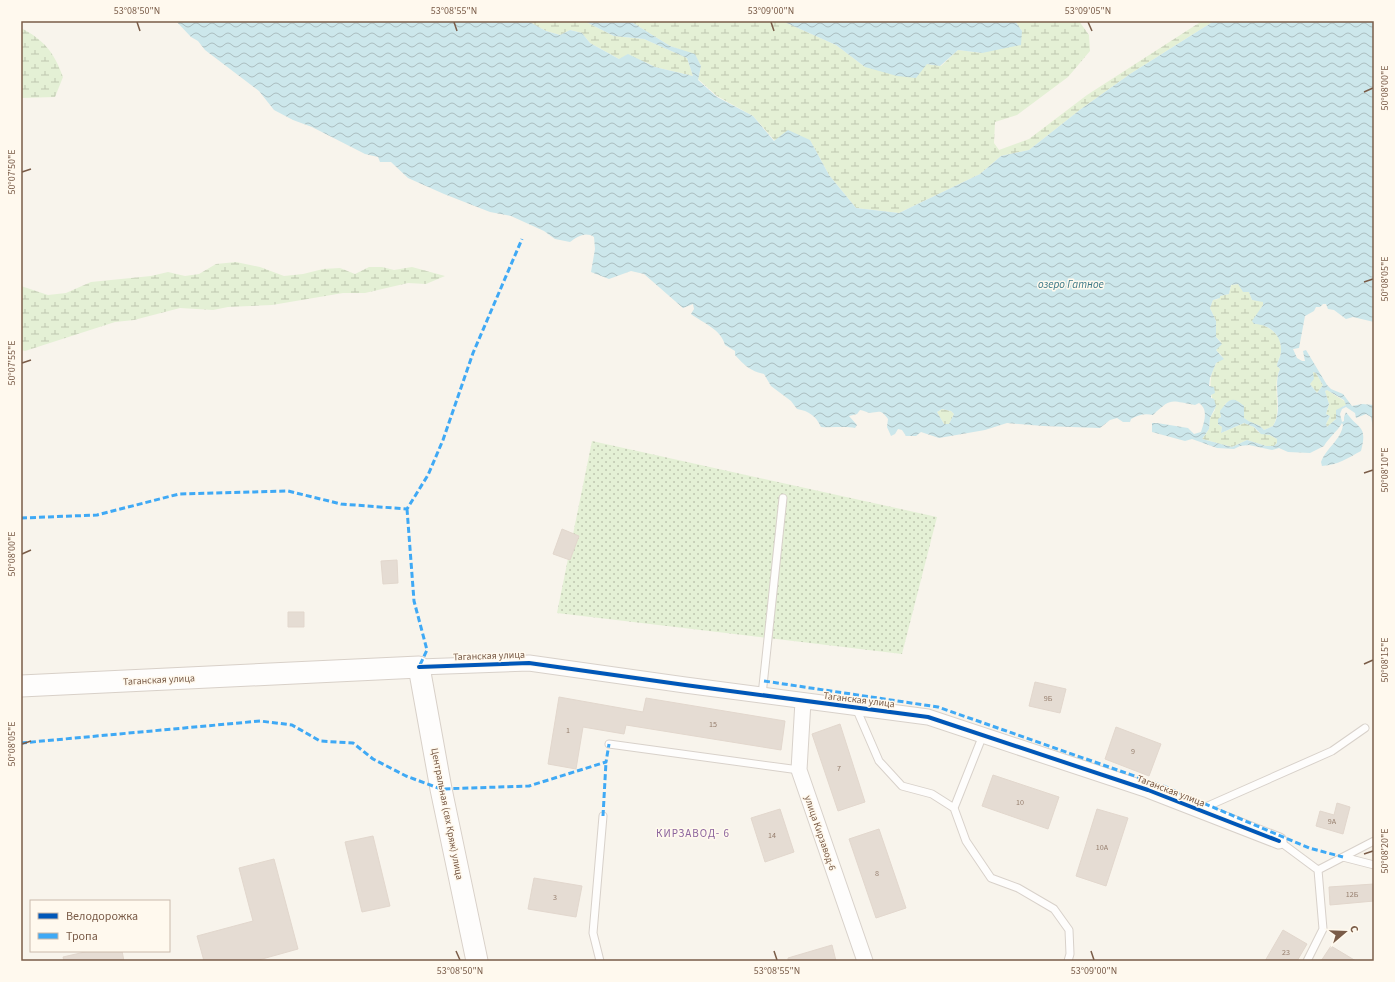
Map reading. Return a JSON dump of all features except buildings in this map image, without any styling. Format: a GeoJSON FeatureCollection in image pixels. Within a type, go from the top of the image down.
{"type":"FeatureCollection","features":[{"type":"Feature","properties":{"kind":"main road","name":"Таганская улица"},"geometry":{"type":"LineString","coordinates":[[21,686],[419,667]]}},
{"type":"Feature","properties":{"kind":"main road","name":"Центральная (свх Кряж) улица"},"geometry":{"type":"LineString","coordinates":[[419,667],[477,961]]}},
{"type":"Feature","properties":{"kind":"street","name":"Таганская улица"},"geometry":{"type":"LineString","coordinates":[[419,667],[529,663],[928,717],[1148,790],[1279,841]]}},
{"type":"Feature","properties":{"kind":"street","name":"улица Кирзавод-6"},"geometry":{"type":"LineString","coordinates":[[803,701],[799,770],[865,961]]}},
{"type":"Feature","properties":{"kind":"lane"},"geometry":{"type":"LineString","coordinates":[[762,695],[783,498]]}},
{"type":"Feature","properties":{"kind":"lane"},"geometry":{"type":"LineString","coordinates":[[856,707],[879,761],[902,786],[932,794],[954,808],[966,841],[991,878],[1018,888],[1054,909],[1069,930],[1070,954],[1068,961]]}},
{"type":"Feature","properties":{"kind":"lane"},"geometry":{"type":"LineString","coordinates":[[1199,810],[1332,751],[1365,728]]}},
{"type":"Feature","properties":{"kind":"lane"},"geometry":{"type":"LineString","coordinates":[[954,808],[983,735]]}},
{"type":"Feature","properties":{"kind":"lane"},"geometry":{"type":"LineString","coordinates":[[609,744],[799,770]]}},
{"type":"Feature","properties":{"kind":"lane"},"geometry":{"type":"LineString","coordinates":[[600,961],[593,933],[603,816]]}},
{"type":"Feature","properties":{"kind":"lane"},"geometry":{"type":"LineString","coordinates":[[1279,841],[1318,870],[1323,929],[1307,961]]}},
{"type":"Feature","properties":{"kind":"lane"},"geometry":{"type":"LineString","coordinates":[[1318,870],[1374,841]]}},
{"type":"Feature","properties":{"kind":"lane"},"geometry":{"type":"LineString","coordinates":[[1343,857],[1374,865]]}},
{"type":"Feature","properties":{"kind":"green space"},"geometry":{"type":"Polygon","coordinates":[[[528,21],[584,21],[614,36],[644,39],[687,58],[693,76],[655,67],[645,62],[619,59],[590,43],[582,33],[570,30],[560,35],[546,31],[528,21]]]}},
{"type":"Feature","properties":{"kind":"green space"},"geometry":{"type":"Polygon","coordinates":[[[630,21],[782,21],[836,45],[865,67],[927,64],[941,66],[958,50],[982,53],[1022,31],[1015,21],[1079,21],[1089,35],[1090,51],[1068,77],[1017,115],[995,122],[994,143],[999,150],[1029,139],[1087,95],[1202,21],[1214,21],[1130,74],[1081,109],[1029,150],[1001,156],[980,174],[899,213],[856,208],[829,175],[810,140],[775,141],[753,116],[717,96],[698,79],[701,66],[695,55],[670,46],[630,21]]]}},
{"type":"Feature","properties":{"kind":"green space"},"geometry":{"type":"Polygon","coordinates":[[[21,28],[42,42],[52,54],[60,68],[63,77],[55,97],[21,98],[21,28]]]}},
{"type":"Feature","properties":{"kind":"green space"},"geometry":{"type":"Polygon","coordinates":[[[236,262],[260,267],[284,276],[303,274],[323,269],[340,268],[355,274],[369,267],[382,267],[394,270],[412,267],[445,276],[426,284],[408,283],[365,293],[343,293],[272,305],[228,307],[213,310],[180,308],[134,320],[115,322],[25,351],[21,350],[21,286],[48,295],[66,293],[91,282],[151,276],[168,272],[185,276],[199,274],[216,264],[236,262]]]}},
{"type":"Feature","properties":{"kind":"green space"},"geometry":{"type":"Polygon","coordinates":[[[1238,284],[1243,291],[1249,292],[1252,300],[1263,301],[1263,305],[1253,321],[1273,331],[1281,344],[1281,351],[1277,366],[1280,369],[1277,383],[1276,419],[1273,426],[1264,430],[1246,420],[1243,416],[1239,402],[1229,401],[1225,404],[1218,424],[1222,427],[1221,433],[1244,423],[1254,427],[1258,432],[1270,435],[1277,439],[1277,443],[1274,446],[1266,446],[1247,440],[1232,447],[1202,439],[1209,429],[1210,418],[1215,410],[1211,395],[1211,382],[1214,368],[1222,356],[1216,350],[1221,342],[1216,337],[1216,321],[1210,308],[1213,300],[1218,299],[1220,296],[1229,294],[1231,285],[1238,284]]]}},
{"type":"Feature","properties":{"kind":"green space"},"geometry":{"type":"Polygon","coordinates":[[[1313,372],[1316,373],[1323,385],[1317,393],[1310,384],[1313,379],[1313,372]]]}},
{"type":"Feature","properties":{"kind":"green space"},"geometry":{"type":"Polygon","coordinates":[[[1327,390],[1346,402],[1346,405],[1340,408],[1336,415],[1336,419],[1327,427],[1326,424],[1330,416],[1326,414],[1329,404],[1325,391],[1327,390]]]}},
{"type":"Feature","properties":{"kind":"green space"},"geometry":{"type":"Polygon","coordinates":[[[942,409],[951,411],[954,414],[949,424],[944,424],[937,412],[942,409]]]}},
{"type":"Feature","properties":{"kind":"green space"},"geometry":{"type":"Polygon","coordinates":[[[592,441],[937,517],[902,654],[557,613],[592,441]]]}},
{"type":"Feature","properties":{"kind":"water","name":"озеро Гатное"},"geometry":{"type":"Polygon","coordinates":[[[176,21],[528,21],[546,31],[560,35],[570,30],[582,33],[590,43],[619,59],[628,54],[655,67],[693,76],[687,58],[644,39],[614,36],[584,21],[630,21],[670,46],[695,54],[701,66],[698,80],[717,97],[753,116],[774,141],[788,130],[810,140],[829,175],[856,208],[899,213],[980,174],[1001,156],[1029,150],[1081,109],[1130,74],[1214,21],[1374,21],[1374,322],[1353,317],[1346,319],[1334,310],[1328,309],[1326,304],[1323,304],[1320,307],[1316,307],[1314,311],[1305,316],[1299,348],[1293,349],[1297,358],[1302,361],[1305,361],[1303,351],[1306,350],[1327,385],[1331,389],[1343,394],[1352,406],[1362,404],[1374,405],[1374,433],[1371,417],[1366,414],[1356,418],[1355,413],[1346,407],[1342,409],[1340,414],[1342,422],[1344,421],[1346,412],[1361,428],[1363,442],[1361,451],[1338,463],[1322,466],[1321,462],[1323,457],[1342,430],[1342,423],[1324,446],[1310,453],[1288,452],[1279,448],[1272,450],[1249,445],[1240,446],[1234,449],[1217,448],[1192,439],[1185,441],[1152,432],[1152,423],[1157,423],[1188,428],[1194,434],[1201,432],[1205,413],[1204,409],[1199,403],[1195,405],[1176,402],[1168,403],[1153,415],[1139,415],[1131,419],[1130,422],[1123,422],[1117,418],[1110,420],[1100,428],[1007,423],[985,430],[939,438],[921,432],[916,436],[906,436],[902,430],[898,429],[895,434],[891,436],[887,427],[888,419],[882,412],[869,413],[863,410],[860,410],[857,414],[849,416],[857,425],[855,428],[821,427],[812,415],[797,409],[791,401],[771,386],[764,374],[744,365],[735,355],[735,351],[725,345],[723,339],[716,331],[691,314],[694,309],[693,304],[683,308],[644,274],[631,271],[609,279],[591,272],[595,249],[594,237],[591,235],[578,237],[570,242],[555,239],[544,231],[511,216],[490,212],[408,178],[391,162],[380,162],[378,157],[365,154],[312,127],[293,120],[274,110],[259,91],[205,50],[198,41],[191,37],[176,21]],[[1238,284],[1231,285],[1229,294],[1220,296],[1220,298],[1213,300],[1210,308],[1216,321],[1216,337],[1222,344],[1216,350],[1224,359],[1216,363],[1210,378],[1209,386],[1214,387],[1215,393],[1211,395],[1211,398],[1214,399],[1216,406],[1210,418],[1209,429],[1202,439],[1232,447],[1247,440],[1266,446],[1274,446],[1277,443],[1277,439],[1270,435],[1261,434],[1254,427],[1244,423],[1221,433],[1222,427],[1218,424],[1218,419],[1221,417],[1220,411],[1230,400],[1236,401],[1244,406],[1244,418],[1260,426],[1264,430],[1273,426],[1278,412],[1277,383],[1280,369],[1277,366],[1281,345],[1277,335],[1274,332],[1265,326],[1254,324],[1252,321],[1263,305],[1263,302],[1252,300],[1249,292],[1243,292],[1238,284]],[[1313,372],[1314,379],[1310,384],[1317,393],[1323,385],[1316,373],[1313,372]],[[1327,390],[1325,391],[1329,404],[1326,414],[1330,416],[1326,424],[1327,427],[1336,419],[1336,410],[1346,405],[1344,400],[1327,390]],[[942,409],[937,412],[944,424],[949,424],[954,414],[951,411],[942,409]]]}},
{"type":"Feature","properties":{"kind":"water"},"geometry":{"type":"Polygon","coordinates":[[[782,21],[1015,21],[1022,31],[1021,45],[982,53],[958,50],[940,66],[927,64],[916,78],[897,76],[865,67],[836,45],[782,21]]]}},
{"type":"Feature","properties":{"kind":"marked path"},"geometry":{"type":"LineString","coordinates":[[21,518],[97,515],[179,494],[288,491],[341,504],[407,509],[428,475],[443,440],[473,353],[522,239]]}},
{"type":"Feature","properties":{"kind":"marked path"},"geometry":{"type":"LineString","coordinates":[[407,509],[414,601],[427,650],[419,667]]}},
{"type":"Feature","properties":{"kind":"marked path"},"geometry":{"type":"LineString","coordinates":[[764,681],[938,707],[1163,786],[1309,848],[1343,857]]}},
{"type":"Feature","properties":{"kind":"marked path"},"geometry":{"type":"LineString","coordinates":[[21,743],[260,721],[292,725],[320,741],[353,743],[373,759],[406,776],[441,789],[529,786],[606,762],[609,744]]}},
{"type":"Feature","properties":{"kind":"marked path"},"geometry":{"type":"LineString","coordinates":[[603,816],[606,762]]}},
{"type":"Feature","properties":{"kind":"cycle path"},"geometry":{"type":"LineString","coordinates":[[419,667],[529,663],[928,717],[1148,790],[1279,841]]}},
{"type":"Feature","properties":{"kind":"district","name":"КИРЗАВОД- 6"},"geometry":{"type":"Point","coordinates":[693,833]}}]}
